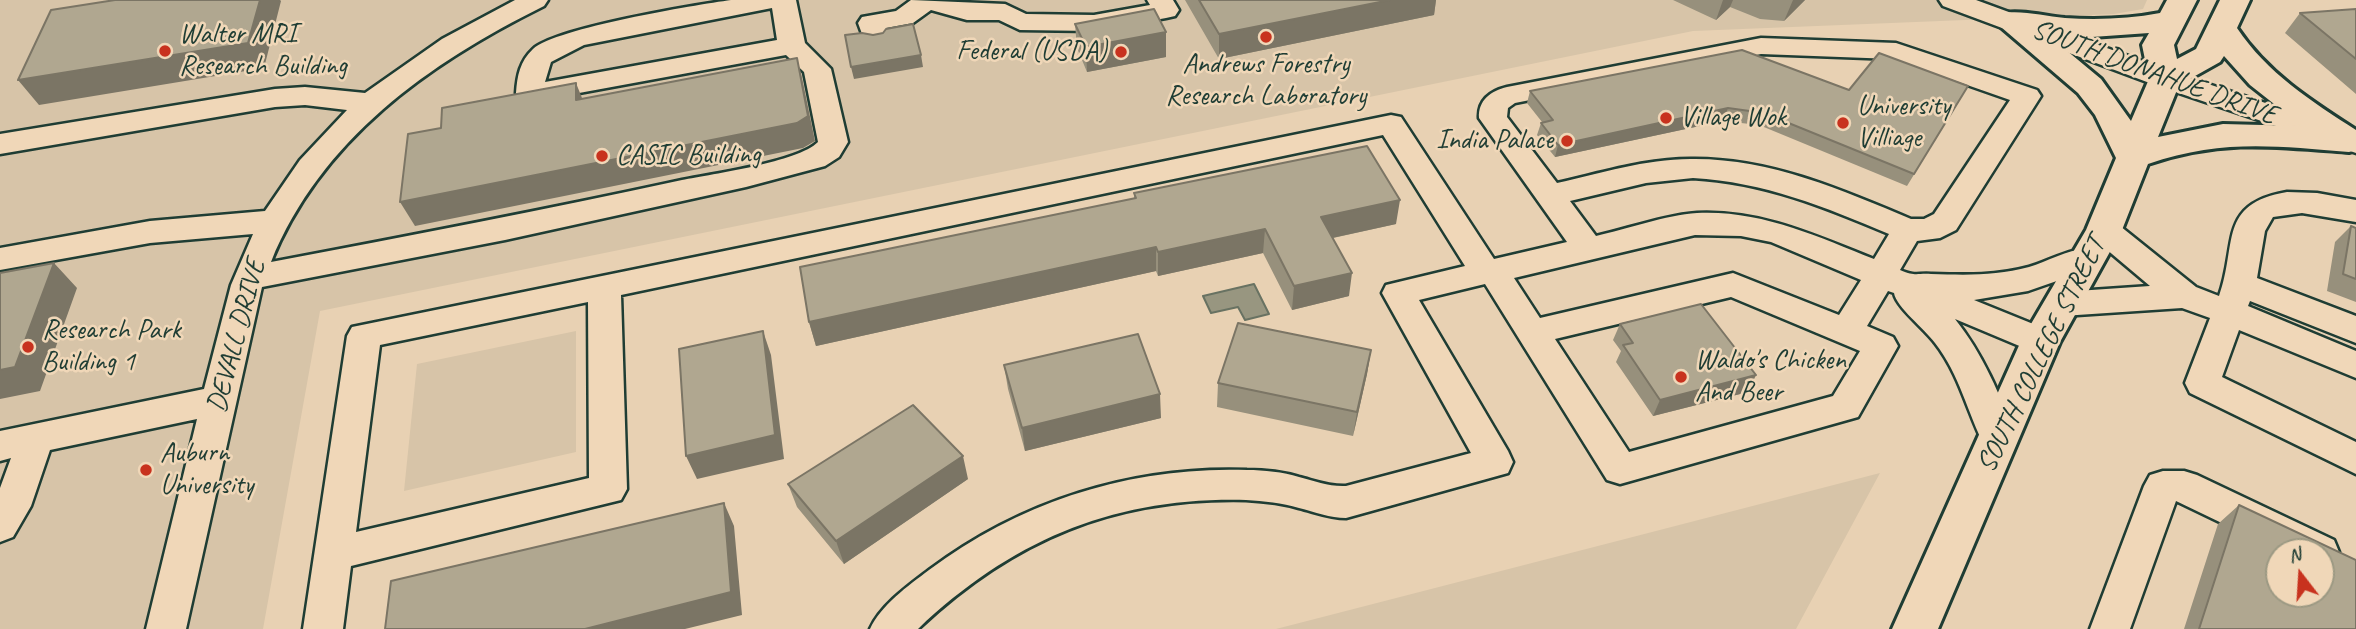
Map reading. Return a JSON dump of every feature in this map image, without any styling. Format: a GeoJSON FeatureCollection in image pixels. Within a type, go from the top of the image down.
{"type":"FeatureCollection","features":[{"type":"Feature","properties":{"kind":"main road"},"geometry":{"type":"LineString","coordinates":[[2009,21],[2096,30],[2134,27],[2177,10]]}},
{"type":"Feature","properties":{"kind":"main road"},"geometry":{"type":"LineString","coordinates":[[2177,10],[2158,45],[2165,79],[2209,55],[2229,14]]}},
{"type":"Feature","properties":{"kind":"main road"},"geometry":{"type":"LineString","coordinates":[[2229,14],[2235,51],[2272,89],[2353,142]]}},
{"type":"Feature","properties":{"kind":"main road"},"geometry":{"type":"LineString","coordinates":[[2009,21],[2089,87],[2109,112],[2132,157],[2183,142],[2222,135],[2255,134],[2353,142]]}},
{"type":"Feature","properties":{"kind":"main road","name":"SOUTH COLLEGE STREET"},"geometry":{"type":"LineString","coordinates":[[1915,629],[2041,341],[2095,244],[2165,79]]}},
{"type":"Feature","properties":{"kind":"street","name":"DEVALL DRIVE"},"geometry":{"type":"LineString","coordinates":[[166,629],[239,309],[260,249],[293,190],[326,147],[369,103],[454,40],[534,0]]}},
{"type":"Feature","properties":{"kind":"street"},"geometry":{"type":"LineString","coordinates":[[774,0],[578,37],[556,46],[538,58],[530,73],[530,93],[792,46]]}},
{"type":"Feature","properties":{"kind":"street"},"geometry":{"type":"LineString","coordinates":[[250,278],[505,229],[746,177],[815,159],[829,150],[833,142],[817,69],[792,46],[783,0]]}},
{"type":"Feature","properties":{"kind":"street"},"geometry":{"type":"LineString","coordinates":[[875,36],[871,23],[904,17],[927,0],[967,12],[1011,6],[1020,22],[1094,23],[1166,10],[1160,0]]}},
{"type":"Feature","properties":{"kind":"street","name":"SOUTH DONAHUE DRIVE"},"geometry":{"type":"LineString","coordinates":[[1952,0],[2165,79],[2353,142]]}},
{"type":"Feature","properties":{"kind":"street"},"geometry":{"type":"LineString","coordinates":[[1549,195],[1661,171],[1733,171],[1802,187],[1908,230],[1929,230],[1945,222],[2026,96],[1886,49],[1761,46],[1507,96],[1493,107],[1493,118],[1549,195],[1589,248]]}},
{"type":"Feature","properties":{"kind":"street"},"geometry":{"type":"LineString","coordinates":[[0,144],[275,98],[305,96],[369,103]]}},
{"type":"Feature","properties":{"kind":"street"},"geometry":{"type":"LineString","coordinates":[[323,629],[364,336],[1391,124],[1533,332],[1620,469],[1845,407],[1881,346],[1733,285],[1533,332]]}},
{"type":"Feature","properties":{"kind":"street"},"geometry":{"type":"LineString","coordinates":[[2356,211],[2332,204],[2290,202],[2266,208],[2253,219],[2234,298],[2202,383],[2356,459]]}},
{"type":"Feature","properties":{"kind":"street"},"geometry":{"type":"LineString","coordinates":[[0,259],[150,232],[275,221]]}},
{"type":"Feature","properties":{"kind":"street"},"geometry":{"type":"LineString","coordinates":[[890,629],[924,595],[963,564],[1020,530],[1077,507],[1143,490],[1201,484],[1250,485],[1294,491],[1344,503],[1494,462],[1398,293],[1695,224],[1741,225],[1800,240],[2041,341]]}},
{"type":"Feature","properties":{"kind":"street"},"geometry":{"type":"LineString","coordinates":[[1846,332],[1908,230]]}},
{"type":"Feature","properties":{"kind":"street"},"geometry":{"type":"LineString","coordinates":[[1879,275],[1938,287],[1992,287],[2043,276],[2095,244],[2184,296]]}},
{"type":"Feature","properties":{"kind":"street"},"geometry":{"type":"LineString","coordinates":[[1879,275],[1912,297],[1938,321],[1959,348],[1976,376],[1998,437]]}},
{"type":"Feature","properties":{"kind":"street"},"geometry":{"type":"LineString","coordinates":[[333,554],[608,489],[604,286]]}},
{"type":"Feature","properties":{"kind":"street"},"geometry":{"type":"LineString","coordinates":[[2062,304],[2184,296],[2234,298],[2356,330]]}},
{"type":"Feature","properties":{"kind":"street"},"geometry":{"type":"LineString","coordinates":[[2234,298],[2356,365]]}},
{"type":"Feature","properties":{"kind":"street"},"geometry":{"type":"LineString","coordinates":[[0,446],[219,400]]}},
{"type":"Feature","properties":{"kind":"street"},"geometry":{"type":"LineString","coordinates":[[0,526],[12,506],[36,439]]}},
{"type":"Feature","properties":{"kind":"street"},"geometry":{"type":"LineString","coordinates":[[2110,629],[2163,486],[2184,486],[2291,538]]}},
{"type":"Feature","properties":{"kind":"street"},"geometry":{"type":"LineString","coordinates":[[2335,560],[2356,570]]}},
{"type":"Feature","properties":{"kind":"shaded area","name":"Auburn University"},"geometry":{"type":"Polygon","coordinates":[[[0,0],[2147,0],[2143,9],[2114,14],[1693,31],[320,311],[263,629],[0,629],[0,0]]]}},
{"type":"Feature","properties":{"kind":"shaded area"},"geometry":{"type":"Polygon","coordinates":[[[1254,284],[1269,314],[1245,320],[1238,307],[1211,313],[1203,296],[1254,284]]]}},
{"type":"Feature","properties":{"kind":"shaded area"},"geometry":{"type":"Polygon","coordinates":[[[576,331],[576,452],[404,491],[417,364],[576,331]]]}},
{"type":"Feature","properties":{"kind":"shaded area"},"geometry":{"type":"Polygon","coordinates":[[[1880,473],[1796,629],[1276,629],[1625,539],[1880,473]]]}},
{"type":"Feature","properties":{"kind":"building"},"geometry":{"type":"Polygon","coordinates":[[[115,0],[260,0],[248,43],[18,80],[51,10],[115,0]]]}},
{"type":"Feature","properties":{"kind":"building"},"geometry":{"type":"Polygon","coordinates":[[[1199,0],[1390,0],[1219,34],[1199,0]]]}},
{"type":"Feature","properties":{"kind":"building"},"geometry":{"type":"Polygon","coordinates":[[[1154,9],[1166,32],[1086,47],[1075,24],[1154,9]]]}},
{"type":"Feature","properties":{"kind":"building"},"geometry":{"type":"Polygon","coordinates":[[[2356,9],[2356,59],[2300,13],[2356,9]]]}},
{"type":"Feature","properties":{"kind":"building"},"geometry":{"type":"Polygon","coordinates":[[[913,24],[921,55],[851,67],[845,35],[873,35],[883,33],[886,29],[913,24]]]}},
{"type":"Feature","properties":{"kind":"building","name":"University Villiage"},"geometry":{"type":"Polygon","coordinates":[[[1742,50],[1849,90],[1879,53],[1968,86],[1914,174],[1764,113],[1728,108],[1558,145],[1541,123],[1553,120],[1530,91],[1742,50]]]}},
{"type":"Feature","properties":{"kind":"building","name":"CASIC Building"},"geometry":{"type":"Polygon","coordinates":[[[797,58],[808,116],[797,123],[400,202],[408,134],[441,128],[442,108],[576,83],[576,100],[797,58]]]}},
{"type":"Feature","properties":{"kind":"building"},"geometry":{"type":"Polygon","coordinates":[[[1367,146],[1400,200],[1321,217],[1352,273],[1294,286],[1265,229],[1158,252],[1156,247],[809,322],[800,267],[1136,198],[1134,193],[1367,146]]]}},
{"type":"Feature","properties":{"kind":"building"},"geometry":{"type":"Polygon","coordinates":[[[2351,226],[2356,228],[2356,279],[2343,274],[2351,226]]]}},
{"type":"Feature","properties":{"kind":"building"},"geometry":{"type":"Polygon","coordinates":[[[54,263],[15,367],[0,370],[0,273],[54,263]]]}},
{"type":"Feature","properties":{"kind":"building","name":"Waldo's Chicken And Beer"},"geometry":{"type":"Polygon","coordinates":[[[1701,304],[1756,375],[1660,400],[1623,345],[1633,343],[1620,324],[1701,304]]]}},
{"type":"Feature","properties":{"kind":"building"},"geometry":{"type":"Polygon","coordinates":[[[1238,323],[1371,350],[1357,412],[1218,383],[1238,323]]]}},
{"type":"Feature","properties":{"kind":"building"},"geometry":{"type":"Polygon","coordinates":[[[763,331],[775,435],[686,456],[679,349],[763,331]]]}},
{"type":"Feature","properties":{"kind":"building"},"geometry":{"type":"Polygon","coordinates":[[[1138,334],[1160,394],[1022,428],[1004,365],[1138,334]]]}},
{"type":"Feature","properties":{"kind":"building"},"geometry":{"type":"Polygon","coordinates":[[[913,405],[963,456],[836,541],[788,484],[913,405]]]}},
{"type":"Feature","properties":{"kind":"building"},"geometry":{"type":"Polygon","coordinates":[[[724,503],[731,592],[585,629],[385,629],[391,581],[724,503]]]}},
{"type":"Feature","properties":{"kind":"building"},"geometry":{"type":"Polygon","coordinates":[[[2239,505],[2309,538],[2265,538],[2265,608],[2335,608],[2335,550],[2356,560],[2356,629],[2199,629],[2239,505]]]}},
{"type":"Feature","properties":{"kind":"place","name":"Andrews Forestry Research Laboratory"},"geometry":{"type":"Point","coordinates":[1266,37]}},
{"type":"Feature","properties":{"kind":"place","name":"Walter MRI Research Building"},"geometry":{"type":"Point","coordinates":[165,51]}},
{"type":"Feature","properties":{"kind":"place","name":"Federal (USDA)"},"geometry":{"type":"Point","coordinates":[1121,52]}},
{"type":"Feature","properties":{"kind":"place","name":"Village Wok"},"geometry":{"type":"Point","coordinates":[1666,118]}},
{"type":"Feature","properties":{"kind":"place","name":"University Villiage"},"geometry":{"type":"Point","coordinates":[1843,123]}},
{"type":"Feature","properties":{"kind":"place","name":"India Palace"},"geometry":{"type":"Point","coordinates":[1567,141]}},
{"type":"Feature","properties":{"kind":"place","name":"CASIC Building"},"geometry":{"type":"Point","coordinates":[602,156]}},
{"type":"Feature","properties":{"kind":"place","name":"Research Park Building 1"},"geometry":{"type":"Point","coordinates":[28,347]}},
{"type":"Feature","properties":{"kind":"place","name":"Waldo's Chicken And Beer"},"geometry":{"type":"Point","coordinates":[1681,377]}},
{"type":"Feature","properties":{"kind":"place","name":"Auburn University"},"geometry":{"type":"Point","coordinates":[146,470]}}]}
